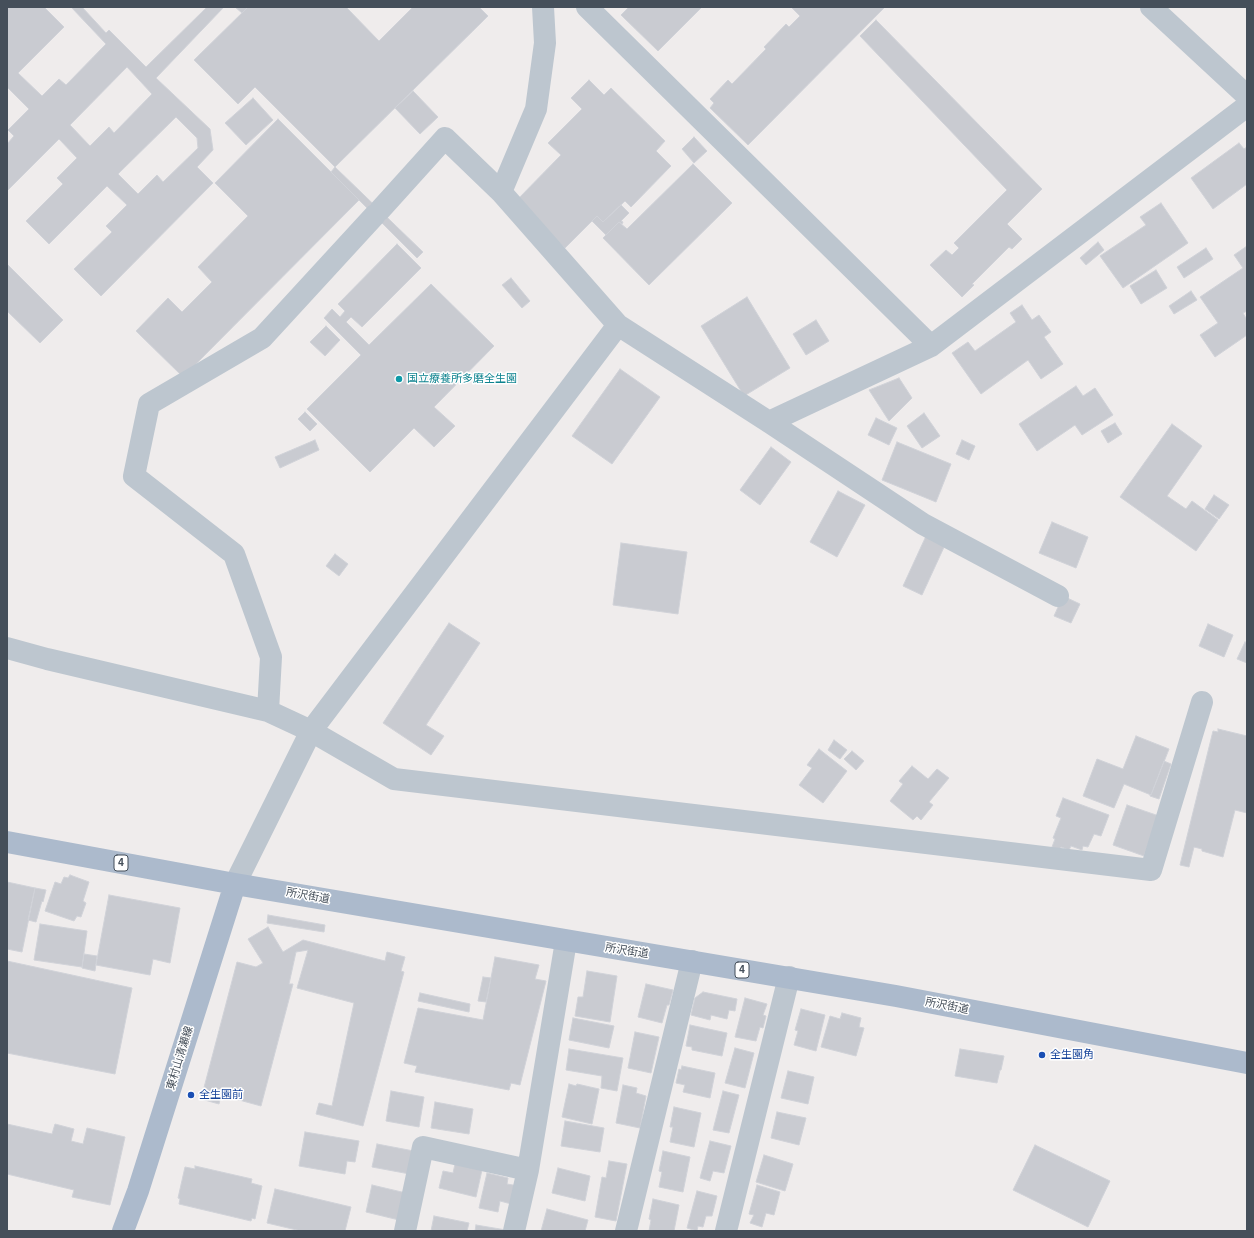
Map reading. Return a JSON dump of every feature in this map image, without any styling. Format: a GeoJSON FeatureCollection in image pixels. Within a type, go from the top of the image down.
{"type":"FeatureCollection","features":[{"type":"Feature","properties":{"kind":"main road","name":"所沢街道"},"geometry":{"type":"LineString","coordinates":[[7,842],[235,884],[896,996],[1247,1063]]}},
{"type":"Feature","properties":{"kind":"main road","name":"東村山清瀬線"},"geometry":{"type":"LineString","coordinates":[[123,1231],[138,1191],[235,884]]}},
{"type":"Feature","properties":{"kind":"street"},"geometry":{"type":"LineString","coordinates":[[500,192],[536,109],[544,43],[543,7]]}},
{"type":"Feature","properties":{"kind":"street"},"geometry":{"type":"LineString","coordinates":[[587,7],[930,346]]}},
{"type":"Feature","properties":{"kind":"street"},"geometry":{"type":"LineString","coordinates":[[1151,7],[1247,96]]}},
{"type":"Feature","properties":{"kind":"street"},"geometry":{"type":"LineString","coordinates":[[769,422],[930,346],[1247,106]]}},
{"type":"Feature","properties":{"kind":"street"},"geometry":{"type":"LineString","coordinates":[[268,711],[271,657],[234,554],[134,476],[149,404],[262,338],[445,138],[500,192],[618,325],[769,422],[922,524],[1058,596]]}},
{"type":"Feature","properties":{"kind":"street"},"geometry":{"type":"LineString","coordinates":[[235,884],[311,731],[618,325]]}},
{"type":"Feature","properties":{"kind":"street"},"geometry":{"type":"LineString","coordinates":[[7,648],[47,659],[268,711],[311,731],[394,780],[1152,870],[1202,702]]}},
{"type":"Feature","properties":{"kind":"street"},"geometry":{"type":"LineString","coordinates":[[514,1231],[528,1170],[566,941]]}},
{"type":"Feature","properties":{"kind":"street"},"geometry":{"type":"LineString","coordinates":[[626,1231],[692,961]]}},
{"type":"Feature","properties":{"kind":"street"},"geometry":{"type":"LineString","coordinates":[[726,1231],[789,977]]}},
{"type":"Feature","properties":{"kind":"street"},"geometry":{"type":"LineString","coordinates":[[405,1231],[423,1147],[528,1170]]}},
{"type":"Feature","properties":{"kind":"building"},"geometry":{"type":"Polygon","coordinates":[[[7,7],[44,7],[64,27],[18,73],[42,96],[59,79],[66,85],[106,44],[71,7],[82,7],[106,33],[109,30],[146,67],[207,7],[224,7],[156,78],[210,129],[213,150],[197,167],[213,183],[101,296],[74,269],[112,232],[106,226],[127,205],[107,186],[49,244],[26,221],[63,184],[57,178],[77,158],[59,139],[7,191],[7,144],[14,136],[8,130],[29,109],[7,87],[7,7]],[[127,67],[70,125],[90,146],[109,127],[114,133],[152,94],[127,67]],[[176,117],[118,174],[138,194],[157,175],[163,182],[198,148],[197,138],[176,117]]]}},
{"type":"Feature","properties":{"kind":"building"},"geometry":{"type":"Polygon","coordinates":[[[235,7],[248,7],[242,13],[235,7]]]}},
{"type":"Feature","properties":{"kind":"building"},"geometry":{"type":"Polygon","coordinates":[[[248,7],[346,7],[379,41],[413,7],[479,7],[488,16],[335,167],[255,87],[238,104],[194,60],[248,7]]]}},
{"type":"Feature","properties":{"kind":"building"},"geometry":{"type":"Polygon","coordinates":[[[629,7],[702,7],[658,51],[621,15],[629,7]]]}},
{"type":"Feature","properties":{"kind":"building"},"geometry":{"type":"Polygon","coordinates":[[[791,7],[885,7],[748,145],[710,108],[714,103],[710,99],[728,80],[732,84],[766,49],[764,47],[786,24],[789,27],[800,16],[791,7]]]}},
{"type":"Feature","properties":{"kind":"building"},"geometry":{"type":"Polygon","coordinates":[[[876,20],[1042,189],[1007,224],[1022,239],[1012,249],[1009,247],[972,284],[974,285],[962,297],[930,265],[946,250],[952,255],[959,248],[954,243],[1007,190],[860,36],[876,20]]]}},
{"type":"Feature","properties":{"kind":"building"},"geometry":{"type":"Polygon","coordinates":[[[589,80],[604,95],[611,88],[665,141],[656,151],[671,166],[631,207],[625,201],[603,222],[597,216],[565,248],[516,201],[561,155],[548,143],[582,109],[571,98],[589,80]]]}},
{"type":"Feature","properties":{"kind":"building"},"geometry":{"type":"Polygon","coordinates":[[[413,91],[438,117],[420,134],[395,108],[413,91]]]}},
{"type":"Feature","properties":{"kind":"building"},"geometry":{"type":"Polygon","coordinates":[[[253,98],[273,120],[246,145],[225,123],[253,98]]]}},
{"type":"Feature","properties":{"kind":"building"},"geometry":{"type":"Polygon","coordinates":[[[278,119],[359,200],[183,377],[136,331],[168,298],[182,312],[212,282],[198,267],[248,216],[215,183],[278,119]]]}},
{"type":"Feature","properties":{"kind":"building"},"geometry":{"type":"Polygon","coordinates":[[[694,137],[707,151],[694,163],[682,149],[694,137]]]}},
{"type":"Feature","properties":{"kind":"building"},"geometry":{"type":"Polygon","coordinates":[[[1239,143],[1244,149],[1247,147],[1247,184],[1213,209],[1191,178],[1239,143]]]}},
{"type":"Feature","properties":{"kind":"building"},"geometry":{"type":"Polygon","coordinates":[[[693,164],[732,203],[649,285],[603,238],[619,222],[627,229],[693,164]]]}},
{"type":"Feature","properties":{"kind":"building"},"geometry":{"type":"Polygon","coordinates":[[[335,167],[423,252],[417,258],[331,172],[335,167]]]}},
{"type":"Feature","properties":{"kind":"building"},"geometry":{"type":"Polygon","coordinates":[[[1161,203],[1188,243],[1123,288],[1100,256],[1146,225],[1140,217],[1161,203]]]}},
{"type":"Feature","properties":{"kind":"building"},"geometry":{"type":"Polygon","coordinates":[[[621,205],[629,213],[621,221],[623,222],[622,224],[619,222],[606,235],[592,221],[597,216],[603,222],[621,205]]]}},
{"type":"Feature","properties":{"kind":"building"},"geometry":{"type":"Polygon","coordinates":[[[1098,242],[1104,250],[1086,265],[1080,258],[1098,242]]]}},
{"type":"Feature","properties":{"kind":"building","name":"国立療養所多磨全生園"},"geometry":{"type":"Polygon","coordinates":[[[397,244],[421,268],[362,327],[351,317],[346,322],[369,345],[431,284],[494,346],[434,407],[455,426],[434,447],[414,428],[370,472],[307,409],[361,355],[324,318],[332,309],[340,317],[345,311],[338,304],[397,244]]]}},
{"type":"Feature","properties":{"kind":"building"},"geometry":{"type":"Polygon","coordinates":[[[1247,246],[1247,311],[1243,313],[1247,320],[1247,335],[1215,357],[1200,335],[1218,323],[1200,297],[1243,268],[1234,255],[1247,246]]]}},
{"type":"Feature","properties":{"kind":"building"},"geometry":{"type":"Polygon","coordinates":[[[1206,248],[1213,259],[1184,278],[1177,267],[1206,248]]]}},
{"type":"Feature","properties":{"kind":"building"},"geometry":{"type":"Polygon","coordinates":[[[7,264],[63,320],[40,343],[7,311],[7,264]]]}},
{"type":"Feature","properties":{"kind":"building"},"geometry":{"type":"Polygon","coordinates":[[[1156,270],[1167,288],[1141,304],[1130,286],[1156,270]]]}},
{"type":"Feature","properties":{"kind":"building"},"geometry":{"type":"Polygon","coordinates":[[[511,278],[530,301],[522,308],[502,285],[511,278]]]}},
{"type":"Feature","properties":{"kind":"building"},"geometry":{"type":"Polygon","coordinates":[[[1191,291],[1197,300],[1174,314],[1169,306],[1191,291]]]}},
{"type":"Feature","properties":{"kind":"building"},"geometry":{"type":"Polygon","coordinates":[[[747,297],[790,368],[744,396],[701,326],[747,297]]]}},
{"type":"Feature","properties":{"kind":"building"},"geometry":{"type":"Polygon","coordinates":[[[1022,305],[1032,320],[1039,315],[1051,332],[1044,337],[1063,364],[1041,379],[1028,360],[981,394],[952,353],[968,342],[975,351],[1016,322],[1010,313],[1022,305]]]}},
{"type":"Feature","properties":{"kind":"building"},"geometry":{"type":"Polygon","coordinates":[[[816,320],[829,341],[806,355],[793,334],[816,320]]]}},
{"type":"Feature","properties":{"kind":"building"},"geometry":{"type":"Polygon","coordinates":[[[326,326],[340,340],[325,356],[310,342],[326,326]]]}},
{"type":"Feature","properties":{"kind":"building"},"geometry":{"type":"Polygon","coordinates":[[[620,369],[660,397],[612,464],[572,436],[620,369]]]}},
{"type":"Feature","properties":{"kind":"building"},"geometry":{"type":"Polygon","coordinates":[[[899,378],[912,398],[889,421],[869,390],[899,378]]]}},
{"type":"Feature","properties":{"kind":"building"},"geometry":{"type":"Polygon","coordinates":[[[1076,386],[1083,396],[1095,388],[1113,415],[1082,435],[1075,425],[1037,451],[1019,424],[1076,386]]]}},
{"type":"Feature","properties":{"kind":"building"},"geometry":{"type":"Polygon","coordinates":[[[305,412],[317,424],[310,431],[298,419],[305,412]]]}},
{"type":"Feature","properties":{"kind":"building"},"geometry":{"type":"Polygon","coordinates":[[[924,413],[940,436],[922,448],[907,426],[924,413]]]}},
{"type":"Feature","properties":{"kind":"building"},"geometry":{"type":"Polygon","coordinates":[[[876,418],[897,428],[889,445],[868,435],[876,418]]]}},
{"type":"Feature","properties":{"kind":"building"},"geometry":{"type":"Polygon","coordinates":[[[1115,423],[1122,434],[1108,443],[1101,431],[1115,423]]]}},
{"type":"Feature","properties":{"kind":"building"},"geometry":{"type":"Polygon","coordinates":[[[1172,424],[1202,446],[1167,496],[1186,509],[1192,501],[1218,520],[1196,551],[1120,497],[1172,424]]]}},
{"type":"Feature","properties":{"kind":"building"},"geometry":{"type":"Polygon","coordinates":[[[315,440],[319,450],[280,468],[275,457],[315,440]]]}},
{"type":"Feature","properties":{"kind":"building"},"geometry":{"type":"Polygon","coordinates":[[[962,440],[975,446],[969,460],[956,454],[962,440]]]}},
{"type":"Feature","properties":{"kind":"building"},"geometry":{"type":"Polygon","coordinates":[[[897,442],[951,464],[936,502],[882,480],[897,442]]]}},
{"type":"Feature","properties":{"kind":"building"},"geometry":{"type":"Polygon","coordinates":[[[771,447],[791,462],[760,505],[740,490],[771,447]]]}},
{"type":"Feature","properties":{"kind":"building"},"geometry":{"type":"Polygon","coordinates":[[[838,491],[865,505],[837,557],[810,542],[838,491]]]}},
{"type":"Feature","properties":{"kind":"building"},"geometry":{"type":"Polygon","coordinates":[[[1214,495],[1229,505],[1219,519],[1205,509],[1214,495]]]}},
{"type":"Feature","properties":{"kind":"building"},"geometry":{"type":"Polygon","coordinates":[[[1052,522],[1088,537],[1076,568],[1039,553],[1052,522]]]}},
{"type":"Feature","properties":{"kind":"building"},"geometry":{"type":"Polygon","coordinates":[[[926,536],[945,545],[922,595],[903,586],[926,536]]]}},
{"type":"Feature","properties":{"kind":"building"},"geometry":{"type":"Polygon","coordinates":[[[621,543],[687,552],[678,614],[613,605],[621,543]]]}},
{"type":"Feature","properties":{"kind":"building"},"geometry":{"type":"Polygon","coordinates":[[[335,554],[348,564],[339,576],[326,566],[335,554]]]}},
{"type":"Feature","properties":{"kind":"building"},"geometry":{"type":"Polygon","coordinates":[[[1063,596],[1080,604],[1071,623],[1054,616],[1063,596]]]}},
{"type":"Feature","properties":{"kind":"building"},"geometry":{"type":"Polygon","coordinates":[[[449,623],[480,643],[426,725],[444,736],[431,755],[383,723],[449,623]]]}},
{"type":"Feature","properties":{"kind":"building"},"geometry":{"type":"Polygon","coordinates":[[[1208,624],[1233,635],[1224,657],[1199,646],[1208,624]]]}},
{"type":"Feature","properties":{"kind":"building"},"geometry":{"type":"Polygon","coordinates":[[[1245,642],[1247,643],[1247,663],[1237,659],[1245,642]]]}},
{"type":"Feature","properties":{"kind":"building"},"geometry":{"type":"Polygon","coordinates":[[[1218,729],[1247,736],[1247,813],[1235,810],[1223,857],[1194,847],[1189,867],[1180,865],[1213,731],[1218,732],[1218,729]]]}},
{"type":"Feature","properties":{"kind":"building"},"geometry":{"type":"Polygon","coordinates":[[[1136,736],[1169,749],[1151,795],[1124,784],[1114,808],[1083,796],[1097,759],[1123,769],[1136,736]]]}},
{"type":"Feature","properties":{"kind":"building"},"geometry":{"type":"Polygon","coordinates":[[[834,740],[847,750],[840,759],[828,750],[834,740]]]}},
{"type":"Feature","properties":{"kind":"building"},"geometry":{"type":"Polygon","coordinates":[[[819,749],[847,771],[823,803],[799,785],[812,768],[807,765],[819,749]]]}},
{"type":"Feature","properties":{"kind":"building"},"geometry":{"type":"Polygon","coordinates":[[[852,751],[864,761],[856,770],[844,759],[852,751]]]}},
{"type":"Feature","properties":{"kind":"building"},"geometry":{"type":"Polygon","coordinates":[[[1164,761],[1171,764],[1159,799],[1150,795],[1164,761]]]}},
{"type":"Feature","properties":{"kind":"building"},"geometry":{"type":"Polygon","coordinates":[[[912,766],[928,779],[937,769],[949,778],[929,802],[933,805],[921,820],[917,816],[913,820],[890,801],[903,784],[899,781],[912,766]]]}},
{"type":"Feature","properties":{"kind":"building"},"geometry":{"type":"Polygon","coordinates":[[[1063,798],[1109,815],[1101,836],[1094,834],[1088,847],[1083,846],[1082,850],[1071,846],[1069,850],[1061,847],[1059,850],[1052,847],[1055,839],[1053,838],[1061,818],[1056,816],[1063,798]]]}},
{"type":"Feature","properties":{"kind":"building"},"geometry":{"type":"Polygon","coordinates":[[[1127,805],[1159,816],[1144,856],[1113,845],[1127,805]]]}},
{"type":"Feature","properties":{"kind":"building"},"geometry":{"type":"Polygon","coordinates":[[[70,875],[89,882],[83,901],[86,903],[81,917],[77,916],[74,921],[45,911],[55,882],[61,884],[64,877],[68,878],[70,875]]]}},
{"type":"Feature","properties":{"kind":"building"},"geometry":{"type":"Polygon","coordinates":[[[7,882],[35,888],[22,952],[7,949],[7,882]]]}},
{"type":"Feature","properties":{"kind":"building"},"geometry":{"type":"Polygon","coordinates":[[[35,888],[46,890],[36,922],[28,920],[35,888]]]}},
{"type":"Feature","properties":{"kind":"building"},"geometry":{"type":"Polygon","coordinates":[[[109,895],[180,908],[170,963],[153,959],[150,975],[96,965],[109,895]]]}},
{"type":"Feature","properties":{"kind":"building"},"geometry":{"type":"Polygon","coordinates":[[[268,915],[325,925],[324,932],[267,923],[268,915]]]}},
{"type":"Feature","properties":{"kind":"building"},"geometry":{"type":"Polygon","coordinates":[[[40,924],[87,931],[82,967],[34,960],[40,924]]]}},
{"type":"Feature","properties":{"kind":"building"},"geometry":{"type":"Polygon","coordinates":[[[268,927],[283,952],[303,940],[385,961],[387,952],[405,957],[401,971],[404,972],[363,1126],[316,1114],[319,1103],[332,1106],[354,1003],[297,988],[308,950],[296,952],[289,984],[293,984],[261,1106],[221,1095],[219,1104],[201,1099],[237,962],[256,967],[263,963],[248,939],[268,927]]]}},
{"type":"Feature","properties":{"kind":"building"},"geometry":{"type":"Polygon","coordinates":[[[84,954],[97,956],[95,971],[82,968],[84,954]]]}},
{"type":"Feature","properties":{"kind":"building"},"geometry":{"type":"Polygon","coordinates":[[[495,957],[539,965],[535,979],[546,981],[520,1085],[511,1083],[509,1090],[415,1072],[417,1066],[404,1063],[418,1008],[483,1020],[495,957]]]}},
{"type":"Feature","properties":{"kind":"building"},"geometry":{"type":"Polygon","coordinates":[[[7,961],[132,988],[115,1074],[7,1053],[7,961]]]}},
{"type":"Feature","properties":{"kind":"building"},"geometry":{"type":"Polygon","coordinates":[[[587,971],[617,976],[610,1022],[575,1016],[578,997],[583,997],[587,971]]]}},
{"type":"Feature","properties":{"kind":"building"},"geometry":{"type":"Polygon","coordinates":[[[483,977],[491,978],[486,1002],[478,1001],[483,977]]]}},
{"type":"Feature","properties":{"kind":"building"},"geometry":{"type":"Polygon","coordinates":[[[646,984],[673,990],[662,1023],[638,1017],[646,984]]]}},
{"type":"Feature","properties":{"kind":"building"},"geometry":{"type":"Polygon","coordinates":[[[703,992],[737,999],[735,1011],[729,1010],[727,1019],[711,1015],[710,1020],[691,1015],[695,998],[703,992]]]}},
{"type":"Feature","properties":{"kind":"building"},"geometry":{"type":"Polygon","coordinates":[[[420,993],[470,1004],[469,1012],[418,1001],[420,993]]]}},
{"type":"Feature","properties":{"kind":"building"},"geometry":{"type":"Polygon","coordinates":[[[745,998],[767,1004],[763,1015],[766,1016],[763,1028],[760,1027],[756,1041],[735,1037],[745,998]]]}},
{"type":"Feature","properties":{"kind":"building"},"geometry":{"type":"Polygon","coordinates":[[[801,1009],[825,1015],[816,1051],[794,1045],[798,1031],[795,1030],[801,1009]]]}},
{"type":"Feature","properties":{"kind":"building"},"geometry":{"type":"Polygon","coordinates":[[[842,1013],[861,1018],[859,1027],[864,1028],[856,1056],[821,1047],[830,1016],[840,1019],[842,1013]]]}},
{"type":"Feature","properties":{"kind":"building"},"geometry":{"type":"Polygon","coordinates":[[[573,1018],[614,1026],[609,1048],[569,1040],[573,1018]]]}},
{"type":"Feature","properties":{"kind":"building"},"geometry":{"type":"Polygon","coordinates":[[[690,1025],[727,1033],[722,1056],[692,1050],[692,1047],[686,1046],[690,1025]]]}},
{"type":"Feature","properties":{"kind":"building"},"geometry":{"type":"Polygon","coordinates":[[[635,1032],[659,1037],[651,1073],[628,1068],[635,1032]]]}},
{"type":"Feature","properties":{"kind":"building"},"geometry":{"type":"Polygon","coordinates":[[[735,1048],[754,1053],[745,1088],[725,1083],[735,1048]]]}},
{"type":"Feature","properties":{"kind":"building"},"geometry":{"type":"Polygon","coordinates":[[[569,1049],[623,1058],[617,1091],[601,1088],[602,1076],[566,1070],[569,1049]]]}},
{"type":"Feature","properties":{"kind":"building"},"geometry":{"type":"Polygon","coordinates":[[[960,1049],[1004,1056],[997,1083],[955,1076],[960,1049]]]}},
{"type":"Feature","properties":{"kind":"building"},"geometry":{"type":"Polygon","coordinates":[[[682,1066],[715,1073],[710,1098],[683,1092],[685,1085],[676,1083],[679,1069],[681,1070],[682,1066]]]}},
{"type":"Feature","properties":{"kind":"building"},"geometry":{"type":"Polygon","coordinates":[[[788,1071],[814,1077],[808,1104],[781,1098],[788,1071]]]}},
{"type":"Feature","properties":{"kind":"building"},"geometry":{"type":"Polygon","coordinates":[[[569,1084],[576,1086],[577,1084],[599,1089],[592,1124],[562,1117],[569,1084]]]}},
{"type":"Feature","properties":{"kind":"building"},"geometry":{"type":"Polygon","coordinates":[[[623,1085],[637,1088],[636,1093],[646,1096],[640,1128],[616,1123],[623,1085]]]}},
{"type":"Feature","properties":{"kind":"building"},"geometry":{"type":"Polygon","coordinates":[[[391,1091],[424,1097],[419,1127],[386,1121],[391,1091]]]}},
{"type":"Feature","properties":{"kind":"building"},"geometry":{"type":"Polygon","coordinates":[[[723,1091],[739,1095],[729,1133],[713,1130],[723,1091]]]}},
{"type":"Feature","properties":{"kind":"building"},"geometry":{"type":"Polygon","coordinates":[[[435,1102],[473,1109],[469,1134],[431,1128],[435,1102]]]}},
{"type":"Feature","properties":{"kind":"building"},"geometry":{"type":"Polygon","coordinates":[[[674,1107],[701,1113],[694,1147],[670,1142],[673,1127],[670,1127],[674,1107]]]}},
{"type":"Feature","properties":{"kind":"building"},"geometry":{"type":"Polygon","coordinates":[[[777,1112],[806,1118],[799,1145],[771,1138],[777,1112]]]}},
{"type":"Feature","properties":{"kind":"building"},"geometry":{"type":"Polygon","coordinates":[[[565,1121],[604,1128],[600,1152],[561,1146],[565,1121]]]}},
{"type":"Feature","properties":{"kind":"building"},"geometry":{"type":"Polygon","coordinates":[[[7,1124],[52,1134],[55,1124],[74,1129],[71,1141],[83,1144],[87,1128],[125,1137],[110,1205],[72,1197],[74,1190],[7,1174],[7,1124]]]}},
{"type":"Feature","properties":{"kind":"building"},"geometry":{"type":"Polygon","coordinates":[[[305,1132],[359,1141],[355,1162],[347,1161],[345,1174],[299,1166],[305,1132]]]}},
{"type":"Feature","properties":{"kind":"building"},"geometry":{"type":"Polygon","coordinates":[[[710,1141],[731,1146],[724,1173],[713,1171],[710,1181],[700,1178],[710,1141]]]}},
{"type":"Feature","properties":{"kind":"building"},"geometry":{"type":"Polygon","coordinates":[[[377,1144],[419,1152],[415,1175],[372,1167],[377,1144]]]}},
{"type":"Feature","properties":{"kind":"building"},"geometry":{"type":"Polygon","coordinates":[[[1035,1145],[1110,1181],[1088,1227],[1013,1190],[1035,1145]]]}},
{"type":"Feature","properties":{"kind":"building"},"geometry":{"type":"Polygon","coordinates":[[[663,1151],[690,1157],[683,1192],[659,1187],[662,1172],[659,1171],[663,1151]]]}},
{"type":"Feature","properties":{"kind":"building"},"geometry":{"type":"Polygon","coordinates":[[[764,1155],[793,1164],[785,1191],[756,1182],[764,1155]]]}},
{"type":"Feature","properties":{"kind":"building"},"geometry":{"type":"Polygon","coordinates":[[[609,1161],[627,1164],[616,1221],[595,1217],[602,1177],[606,1178],[609,1161]]]}},
{"type":"Feature","properties":{"kind":"building"},"geometry":{"type":"Polygon","coordinates":[[[455,1164],[482,1170],[476,1197],[439,1188],[443,1171],[453,1173],[455,1164]]]}},
{"type":"Feature","properties":{"kind":"building"},"geometry":{"type":"Polygon","coordinates":[[[195,1166],[252,1179],[251,1183],[262,1186],[255,1219],[252,1218],[251,1221],[179,1204],[180,1199],[178,1198],[185,1167],[195,1169],[195,1166]]]}},
{"type":"Feature","properties":{"kind":"building"},"geometry":{"type":"Polygon","coordinates":[[[558,1168],[590,1176],[585,1201],[552,1193],[558,1168]]]}},
{"type":"Feature","properties":{"kind":"building"},"geometry":{"type":"Polygon","coordinates":[[[487,1173],[508,1178],[507,1184],[519,1186],[515,1205],[500,1201],[498,1212],[479,1208],[487,1173]]]}},
{"type":"Feature","properties":{"kind":"building"},"geometry":{"type":"Polygon","coordinates":[[[372,1185],[406,1193],[399,1220],[366,1212],[372,1185]]]}},
{"type":"Feature","properties":{"kind":"building"},"geometry":{"type":"Polygon","coordinates":[[[757,1185],[780,1192],[774,1215],[766,1213],[762,1227],[750,1223],[754,1215],[749,1214],[757,1185]]]}},
{"type":"Feature","properties":{"kind":"building"},"geometry":{"type":"Polygon","coordinates":[[[275,1189],[351,1207],[345,1231],[301,1231],[267,1223],[275,1189]]]}},
{"type":"Feature","properties":{"kind":"building"},"geometry":{"type":"Polygon","coordinates":[[[697,1191],[717,1196],[712,1216],[706,1216],[703,1227],[698,1226],[697,1231],[687,1228],[697,1191]]]}},
{"type":"Feature","properties":{"kind":"building"},"geometry":{"type":"Polygon","coordinates":[[[653,1199],[679,1205],[674,1231],[649,1231],[651,1220],[649,1219],[653,1199]]]}},
{"type":"Feature","properties":{"kind":"building"},"geometry":{"type":"Polygon","coordinates":[[[547,1209],[588,1220],[585,1231],[541,1231],[547,1209]]]}},
{"type":"Feature","properties":{"kind":"building"},"geometry":{"type":"Polygon","coordinates":[[[434,1216],[469,1223],[467,1231],[431,1231],[434,1216]]]}},
{"type":"Feature","properties":{"kind":"building"},"geometry":{"type":"Polygon","coordinates":[[[476,1225],[506,1230],[506,1231],[475,1231],[476,1225]]]}},
{"type":"Feature","properties":{"kind":"place","name":"国立療養所多磨全生園"},"geometry":{"type":"Point","coordinates":[399,379]}},
{"type":"Feature","properties":{"kind":"place","name":"全生園角"},"geometry":{"type":"Point","coordinates":[1042,1055]}},
{"type":"Feature","properties":{"kind":"place","name":"全生園前"},"geometry":{"type":"Point","coordinates":[191,1095]}}]}
